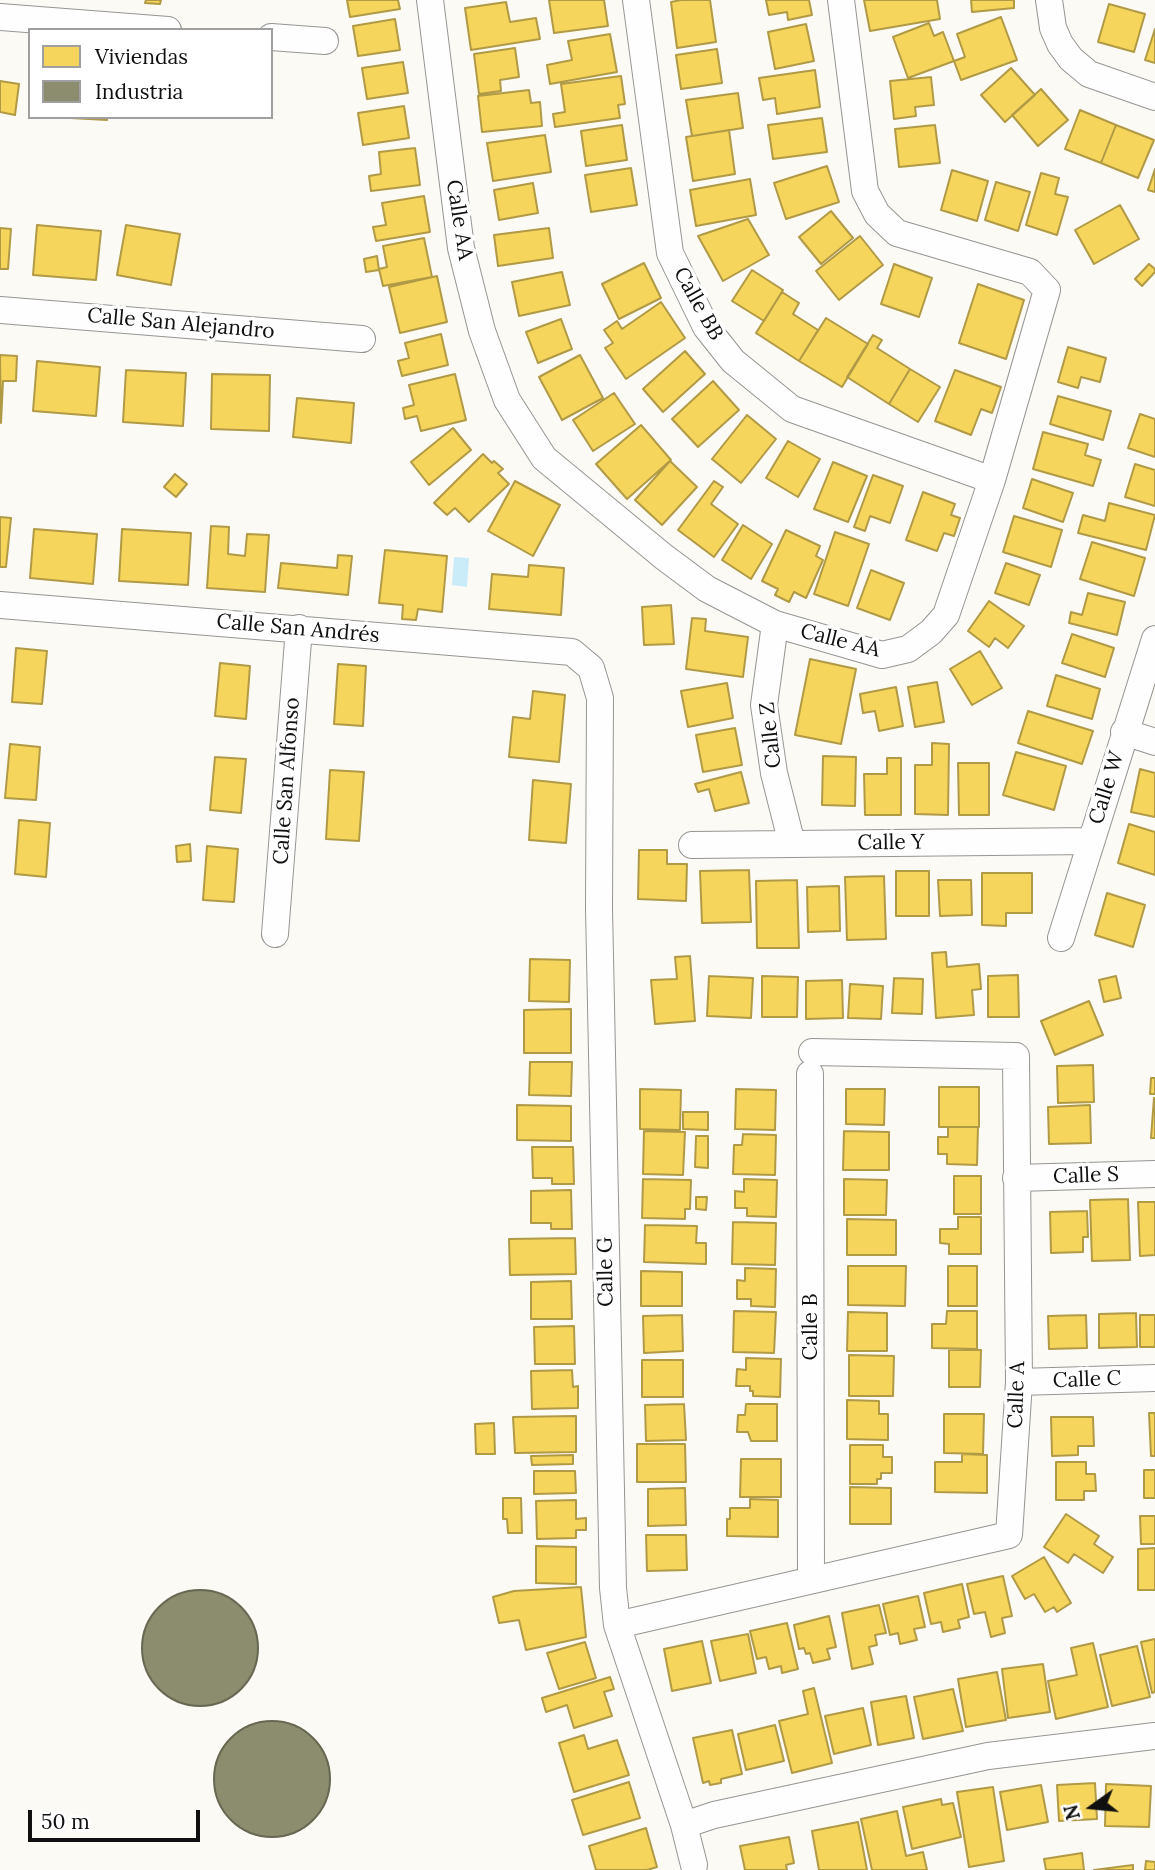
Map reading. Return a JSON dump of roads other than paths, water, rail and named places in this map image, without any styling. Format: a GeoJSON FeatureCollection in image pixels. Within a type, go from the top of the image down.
{"type":"FeatureCollection","features":[{"type":"Feature","properties":{"kind":"street","name":"Calle AA"},"geometry":{"type":"LineString","coordinates":[[430,0],[461,248],[482,331],[507,400],[544,457],[654,549],[707,589],[775,624],[881,655],[908,649],[946,615],[992,480],[1047,290],[1030,272],[897,233],[877,214],[864,191],[841,0]]}},
{"type":"Feature","properties":{"kind":"street","name":"Calle BB"},"geometry":{"type":"LineString","coordinates":[[636,0],[670,253],[706,327],[733,361],[792,409],[992,480]]}},
{"type":"Feature","properties":{"kind":"street"},"geometry":{"type":"LineString","coordinates":[[1049,0],[1054,29],[1060,44],[1071,59],[1089,74],[1155,97]]}},
{"type":"Feature","properties":{"kind":"street"},"geometry":{"type":"LineString","coordinates":[[0,17],[142,28]]}},
{"type":"Feature","properties":{"kind":"street"},"geometry":{"type":"LineString","coordinates":[[273,37],[325,41]]}},
{"type":"Feature","properties":{"kind":"street","name":"Calle San Alejandro"},"geometry":{"type":"LineString","coordinates":[[0,310],[362,339]]}},
{"type":"Feature","properties":{"kind":"street","name":"Calle San Andrés"},"geometry":{"type":"LineString","coordinates":[[0,605],[572,652],[591,668]]}},
{"type":"Feature","properties":{"kind":"street","name":"Calle Z"},"geometry":{"type":"LineString","coordinates":[[775,624],[764,705],[774,773],[792,844]]}},
{"type":"Feature","properties":{"kind":"street","name":"Calle San Alfonso"},"geometry":{"type":"LineString","coordinates":[[275,934],[299,628]]}},
{"type":"Feature","properties":{"kind":"street","name":"Calle W"},"geometry":{"type":"LineString","coordinates":[[1061,938],[1155,639]]}},
{"type":"Feature","properties":{"kind":"street","name":"Calle G"},"geometry":{"type":"LineString","coordinates":[[591,668],[600,698],[600,922],[612,1574],[617,1625],[684,1825],[694,1865]]}},
{"type":"Feature","properties":{"kind":"street"},"geometry":{"type":"LineString","coordinates":[[1124,732],[1155,742]]}},
{"type":"Feature","properties":{"kind":"street","name":"Calle Y"},"geometry":{"type":"LineString","coordinates":[[692,845],[1091,841]]}},
{"type":"Feature","properties":{"kind":"street","name":"Calle A"},"geometry":{"type":"LineString","coordinates":[[617,1625],[1009,1535],[1019,1382],[1016,1056],[811,1063]]}},
{"type":"Feature","properties":{"kind":"street","name":"Calle B"},"geometry":{"type":"LineString","coordinates":[[811,1063],[811,1580]]}},
{"type":"Feature","properties":{"kind":"street","name":"Calle S"},"geometry":{"type":"LineString","coordinates":[[1016,1178],[1155,1174]]}},
{"type":"Feature","properties":{"kind":"street","name":"Calle C"},"geometry":{"type":"LineString","coordinates":[[1019,1382],[1155,1378]]}},
{"type":"Feature","properties":{"kind":"street"},"geometry":{"type":"LineString","coordinates":[[684,1825],[714,1815],[988,1756],[1155,1736]]}},
{"type":"Feature","properties":{"kind":"water"},"geometry":{"type":"Polygon","coordinates":[[[454,557],[469,558],[467,587],[452,585],[454,557]]]}}]}
